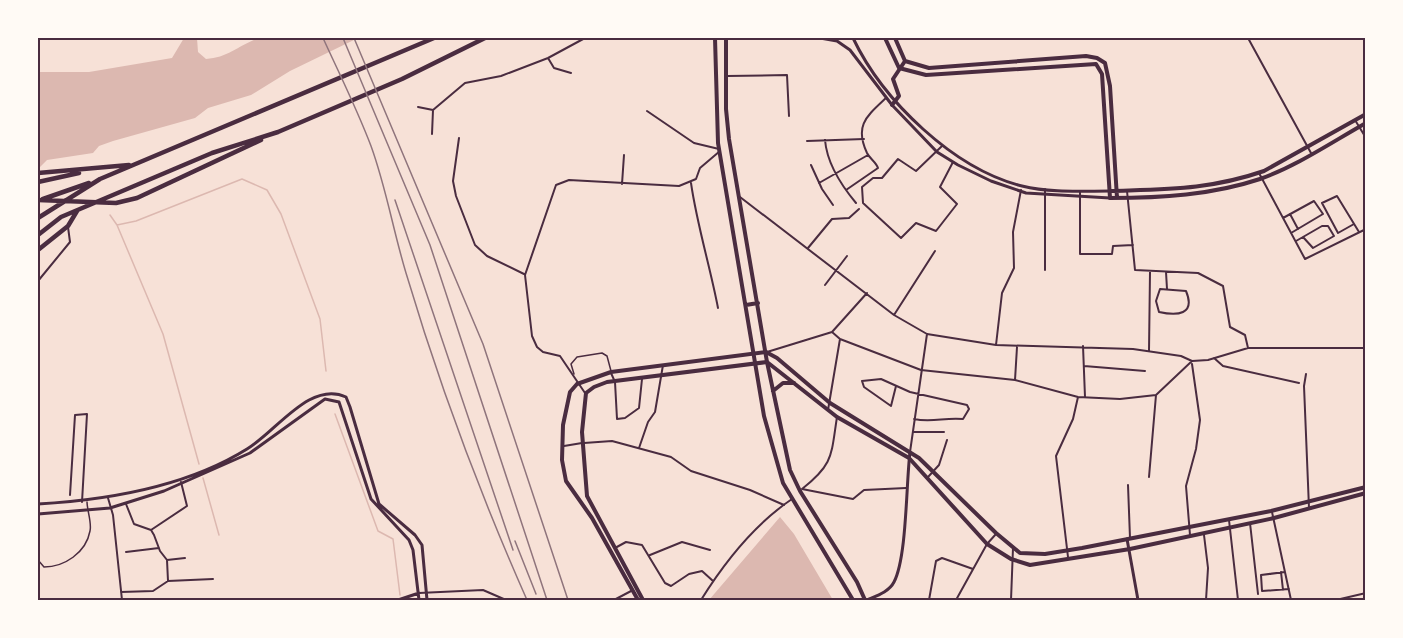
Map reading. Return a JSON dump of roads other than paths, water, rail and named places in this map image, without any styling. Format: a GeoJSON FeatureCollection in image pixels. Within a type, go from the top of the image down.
{"type":"FeatureCollection","features":[{"type":"Feature","properties":{"kind":"highway"},"geometry":{"type":"LineString","coordinates":[[38,202],[46,197],[100,179],[434,38]]}},
{"type":"Feature","properties":{"kind":"highway"},"geometry":{"type":"LineString","coordinates":[[38,202],[116,203],[137,198],[334,106],[402,79],[485,38]]}},
{"type":"Feature","properties":{"kind":"highway"},"geometry":{"type":"LineString","coordinates":[[38,235],[61,217],[212,153],[278,132]]}},
{"type":"Feature","properties":{"kind":"highway"},"geometry":{"type":"LineString","coordinates":[[38,182],[138,163]]}},
{"type":"Feature","properties":{"kind":"highway"},"geometry":{"type":"LineString","coordinates":[[38,173],[94,170]]}},
{"type":"Feature","properties":{"kind":"highway"},"geometry":{"type":"LineString","coordinates":[[38,218],[53,206],[100,179]]}},
{"type":"Feature","properties":{"kind":"highway"},"geometry":{"type":"LineString","coordinates":[[38,250],[68,226],[78,210]]}},
{"type":"Feature","properties":{"kind":"main road"},"geometry":{"type":"LineString","coordinates":[[715,38],[716,108],[720,150],[764,416],[778,470],[792,499],[853,600]]}},
{"type":"Feature","properties":{"kind":"main road"},"geometry":{"type":"LineString","coordinates":[[726,38],[729,139],[767,362],[790,470],[866,600]]}},
{"type":"Feature","properties":{"kind":"main road"},"geometry":{"type":"LineString","coordinates":[[885,38],[899,68]]}},
{"type":"Feature","properties":{"kind":"main road"},"geometry":{"type":"LineString","coordinates":[[895,38],[905,61]]}},
{"type":"Feature","properties":{"kind":"main road"},"geometry":{"type":"LineString","coordinates":[[905,61],[929,68],[1097,58],[1105,63],[1111,98],[1117,198]]}},
{"type":"Feature","properties":{"kind":"main road"},"geometry":{"type":"LineString","coordinates":[[892,105],[899,94],[893,79],[905,61]]}},
{"type":"Feature","properties":{"kind":"main road"},"geometry":{"type":"LineString","coordinates":[[899,68],[927,75],[1096,64],[1101,74],[1110,198],[1193,194],[1262,178],[1365,123]]}},
{"type":"Feature","properties":{"kind":"main road"},"geometry":{"type":"LineString","coordinates":[[1103,99],[1111,98]]}},
{"type":"Feature","properties":{"kind":"main road"},"geometry":{"type":"LineString","coordinates":[[1110,191],[1184,190],[1259,173],[1365,114]]}},
{"type":"Feature","properties":{"kind":"main road"},"geometry":{"type":"LineString","coordinates":[[1107,143],[1114,142]]}},
{"type":"Feature","properties":{"kind":"main road"},"geometry":{"type":"LineString","coordinates":[[1108,168],[1116,168]]}},
{"type":"Feature","properties":{"kind":"main road"},"geometry":{"type":"LineString","coordinates":[[746,305],[758,303]]}},
{"type":"Feature","properties":{"kind":"main road"},"geometry":{"type":"LineString","coordinates":[[638,600],[592,518],[566,481],[562,446],[565,409],[576,384],[611,372],[766,352],[777,358],[830,403],[910,452],[996,534],[1020,553],[1045,554],[1271,511],[1365,487]]}},
{"type":"Feature","properties":{"kind":"main road"},"geometry":{"type":"LineString","coordinates":[[643,600],[587,496],[582,443],[586,393],[594,387],[615,382],[767,362],[837,417],[909,458],[987,544],[1011,559],[1030,565],[1130,549],[1274,518],[1365,493]]}},
{"type":"Feature","properties":{"kind":"main road"},"geometry":{"type":"LineString","coordinates":[[773,391],[783,383],[794,383]]}},
{"type":"Feature","properties":{"kind":"street"},"geometry":{"type":"LineString","coordinates":[[432,134],[430,116],[433,110],[465,83],[488,80],[548,58],[585,38]]}},
{"type":"Feature","properties":{"kind":"street"},"geometry":{"type":"LineString","coordinates":[[820,38],[837,41],[850,50],[892,105],[938,152],[958,165],[1021,192],[1045,196],[1110,198]]}},
{"type":"Feature","properties":{"kind":"street"},"geometry":{"type":"LineString","coordinates":[[853,38],[890,93],[943,146],[961,159],[1022,186],[1058,190],[1110,191]]}},
{"type":"Feature","properties":{"kind":"street"},"geometry":{"type":"LineString","coordinates":[[1248,38],[1311,153]]}},
{"type":"Feature","properties":{"kind":"street"},"geometry":{"type":"LineString","coordinates":[[548,58],[554,68],[571,73]]}},
{"type":"Feature","properties":{"kind":"street"},"geometry":{"type":"LineString","coordinates":[[726,76],[788,75],[789,116]]}},
{"type":"Feature","properties":{"kind":"street"},"geometry":{"type":"LineString","coordinates":[[846,190],[878,168],[868,155],[863,119],[886,98]]}},
{"type":"Feature","properties":{"kind":"street"},"geometry":{"type":"LineString","coordinates":[[418,107],[433,110]]}},
{"type":"Feature","properties":{"kind":"street"},"geometry":{"type":"LineString","coordinates":[[646,111],[694,142],[720,150]]}},
{"type":"Feature","properties":{"kind":"street"},"geometry":{"type":"LineString","coordinates":[[1355,119],[1365,138]]}},
{"type":"Feature","properties":{"kind":"street"},"geometry":{"type":"LineString","coordinates":[[459,138],[453,181],[456,196],[475,245],[487,256],[525,275]]}},
{"type":"Feature","properties":{"kind":"street"},"geometry":{"type":"LineString","coordinates":[[807,141],[864,139]]}},
{"type":"Feature","properties":{"kind":"street"},"geometry":{"type":"LineString","coordinates":[[825,140],[827,156],[856,203]]}},
{"type":"Feature","properties":{"kind":"street"},"geometry":{"type":"LineString","coordinates":[[943,146],[916,171],[898,159],[882,178],[873,178],[862,187],[863,203],[899,238],[904,238],[916,223],[936,231],[956,206],[955,202],[939,187],[953,162]]}},
{"type":"Feature","properties":{"kind":"street"},"geometry":{"type":"LineString","coordinates":[[718,308],[706,246],[697,224],[691,183],[700,168],[720,150]]}},
{"type":"Feature","properties":{"kind":"street"},"geometry":{"type":"LineString","coordinates":[[622,184],[624,155]]}},
{"type":"Feature","properties":{"kind":"street"},"geometry":{"type":"LineString","coordinates":[[819,183],[868,155]]}},
{"type":"Feature","properties":{"kind":"street"},"geometry":{"type":"LineString","coordinates":[[958,165],[961,159]]}},
{"type":"Feature","properties":{"kind":"street"},"geometry":{"type":"LineString","coordinates":[[811,165],[833,205]]}},
{"type":"Feature","properties":{"kind":"street"},"geometry":{"type":"LineString","coordinates":[[1259,173],[1305,259],[1365,229]]}},
{"type":"Feature","properties":{"kind":"street"},"geometry":{"type":"LineString","coordinates":[[586,393],[576,384],[560,356],[537,347],[532,336],[525,275],[556,185],[569,180],[679,186],[691,183]]}},
{"type":"Feature","properties":{"kind":"street"},"geometry":{"type":"LineString","coordinates":[[996,345],[1002,293],[1014,268],[1013,232],[1022,186]]}},
{"type":"Feature","properties":{"kind":"street"},"geometry":{"type":"LineString","coordinates":[[1035,194],[1037,188]]}},
{"type":"Feature","properties":{"kind":"street"},"geometry":{"type":"LineString","coordinates":[[1045,189],[1045,270]]}},
{"type":"Feature","properties":{"kind":"street"},"geometry":{"type":"LineString","coordinates":[[1058,190],[1058,196]]}},
{"type":"Feature","properties":{"kind":"street"},"geometry":{"type":"LineString","coordinates":[[1127,190],[1136,270],[1198,273],[1223,286],[1230,327],[1245,335],[1248,348]]}},
{"type":"Feature","properties":{"kind":"street"},"geometry":{"type":"LineString","coordinates":[[1080,191],[1080,254],[1112,254],[1113,246],[1133,245]]}},
{"type":"Feature","properties":{"kind":"street"},"geometry":{"type":"LineString","coordinates":[[1354,224],[1339,233],[1322,203],[1337,196],[1359,232]]}},
{"type":"Feature","properties":{"kind":"street"},"geometry":{"type":"LineString","coordinates":[[740,197],[894,315],[927,334],[996,345],[1083,346],[1149,351],[1192,361],[1214,358],[1248,348],[1365,348]]}},
{"type":"Feature","properties":{"kind":"street"},"geometry":{"type":"LineString","coordinates":[[1283,218],[1316,201],[1323,214],[1291,233]]}},
{"type":"Feature","properties":{"kind":"street"},"geometry":{"type":"LineString","coordinates":[[808,248],[832,219],[849,218],[859,209]]}},
{"type":"Feature","properties":{"kind":"street"},"geometry":{"type":"LineString","coordinates":[[1290,214],[1298,230]]}},
{"type":"Feature","properties":{"kind":"street"},"geometry":{"type":"LineString","coordinates":[[1296,241],[1303,237],[1326,225],[1334,237],[1311,248],[1303,237]]}},
{"type":"Feature","properties":{"kind":"street"},"geometry":{"type":"LineString","coordinates":[[38,281],[71,241],[68,226]]}},
{"type":"Feature","properties":{"kind":"street"},"geometry":{"type":"LineString","coordinates":[[1320,245],[1323,250]]}},
{"type":"Feature","properties":{"kind":"street"},"geometry":{"type":"LineString","coordinates":[[894,315],[935,251]]}},
{"type":"Feature","properties":{"kind":"street"},"geometry":{"type":"LineString","coordinates":[[825,285],[847,256]]}},
{"type":"Feature","properties":{"kind":"street"},"geometry":{"type":"LineString","coordinates":[[1149,351],[1150,272]]}},
{"type":"Feature","properties":{"kind":"street"},"geometry":{"type":"LineString","coordinates":[[1166,272],[1167,289]]}},
{"type":"Feature","properties":{"kind":"street"},"geometry":{"type":"LineString","coordinates":[[1160,289],[1167,289],[1187,292],[1187,307],[1184,313],[1179,315],[1159,312],[1157,293],[1160,289]]}},
{"type":"Feature","properties":{"kind":"street"},"geometry":{"type":"LineString","coordinates":[[766,352],[832,332],[867,293]]}},
{"type":"Feature","properties":{"kind":"street"},"geometry":{"type":"LineString","coordinates":[[832,332],[840,339],[921,370],[1015,380],[1078,397],[1120,399],[1156,395],[1192,361]]}},
{"type":"Feature","properties":{"kind":"street"},"geometry":{"type":"LineString","coordinates":[[866,600],[887,591],[894,584],[900,562],[912,432],[927,334]]}},
{"type":"Feature","properties":{"kind":"street"},"geometry":{"type":"LineString","coordinates":[[828,410],[840,339]]}},
{"type":"Feature","properties":{"kind":"street"},"geometry":{"type":"LineString","coordinates":[[1015,380],[1017,346]]}},
{"type":"Feature","properties":{"kind":"street"},"geometry":{"type":"LineString","coordinates":[[1083,346],[1085,397]]}},
{"type":"Feature","properties":{"kind":"street"},"geometry":{"type":"LineString","coordinates":[[1214,358],[1223,366],[1299,383]]}},
{"type":"Feature","properties":{"kind":"street"},"geometry":{"type":"LineString","coordinates":[[1190,536],[1186,486],[1196,448],[1200,420],[1192,361]]}},
{"type":"Feature","properties":{"kind":"street"},"geometry":{"type":"LineString","coordinates":[[639,448],[648,422],[655,412],[663,365]]}},
{"type":"Feature","properties":{"kind":"street"},"geometry":{"type":"LineString","coordinates":[[1084,366],[1145,371]]}},
{"type":"Feature","properties":{"kind":"street"},"geometry":{"type":"LineString","coordinates":[[611,372],[615,382],[617,419],[626,418],[639,408],[642,379]]}},
{"type":"Feature","properties":{"kind":"street"},"geometry":{"type":"LineString","coordinates":[[1306,374],[1304,386],[1310,508]]}},
{"type":"Feature","properties":{"kind":"street"},"geometry":{"type":"LineString","coordinates":[[896,386],[891,406],[864,387],[862,381],[880,379],[919,394],[955,400],[967,405],[969,411],[963,419],[941,417],[932,422],[914,419]]}},
{"type":"Feature","properties":{"kind":"street"},"geometry":{"type":"LineString","coordinates":[[38,513],[110,508],[182,485],[232,460],[299,407],[321,394],[337,393],[346,397],[354,417],[373,490],[379,504],[416,535],[422,545],[427,600]]}},
{"type":"Feature","properties":{"kind":"street"},"geometry":{"type":"LineString","coordinates":[[1149,477],[1156,395]]}},
{"type":"Feature","properties":{"kind":"street"},"geometry":{"type":"LineString","coordinates":[[1068,560],[1056,456],[1073,419],[1078,397]]}},
{"type":"Feature","properties":{"kind":"street"},"geometry":{"type":"LineString","coordinates":[[38,504],[87,502],[180,478],[250,453],[325,399],[339,402],[370,499],[409,540],[419,600]]}},
{"type":"Feature","properties":{"kind":"street"},"geometry":{"type":"LineString","coordinates":[[70,495],[75,415],[87,414],[82,502]]}},
{"type":"Feature","properties":{"kind":"street"},"geometry":{"type":"LineString","coordinates":[[801,490],[826,468],[831,456],[837,417]]}},
{"type":"Feature","properties":{"kind":"street"},"geometry":{"type":"LineString","coordinates":[[912,432],[944,432]]}},
{"type":"Feature","properties":{"kind":"street"},"geometry":{"type":"LineString","coordinates":[[928,478],[939,465],[947,440]]}},
{"type":"Feature","properties":{"kind":"street"},"geometry":{"type":"LineString","coordinates":[[562,446],[612,441],[639,448],[671,457],[691,471],[750,490],[784,505]]}},
{"type":"Feature","properties":{"kind":"street"},"geometry":{"type":"LineString","coordinates":[[151,530],[187,506],[180,478]]}},
{"type":"Feature","properties":{"kind":"street"},"geometry":{"type":"LineString","coordinates":[[162,484],[164,491]]}},
{"type":"Feature","properties":{"kind":"street"},"geometry":{"type":"LineString","coordinates":[[1128,485],[1128,538],[1138,600]]}},
{"type":"Feature","properties":{"kind":"street"},"geometry":{"type":"LineString","coordinates":[[801,490],[853,499],[864,490],[906,488]]}},
{"type":"Feature","properties":{"kind":"street"},"geometry":{"type":"LineString","coordinates":[[108,498],[122,600]]}},
{"type":"Feature","properties":{"kind":"street"},"geometry":{"type":"LineString","coordinates":[[701,600],[713,581],[753,533],[792,499]]}},
{"type":"Feature","properties":{"kind":"street"},"geometry":{"type":"LineString","coordinates":[[126,503],[134,525],[151,530],[167,560],[168,581]]}},
{"type":"Feature","properties":{"kind":"street"},"geometry":{"type":"LineString","coordinates":[[1271,511],[1291,600],[1274,600]]}},
{"type":"Feature","properties":{"kind":"street"},"geometry":{"type":"LineString","coordinates":[[1229,518],[1238,600]]}},
{"type":"Feature","properties":{"kind":"street"},"geometry":{"type":"LineString","coordinates":[[1250,523],[1258,594]]}},
{"type":"Feature","properties":{"kind":"street"},"geometry":{"type":"LineString","coordinates":[[1204,533],[1208,568],[1206,600]]}},
{"type":"Feature","properties":{"kind":"street"},"geometry":{"type":"LineString","coordinates":[[956,600],[987,544],[996,534]]}},
{"type":"Feature","properties":{"kind":"street"},"geometry":{"type":"LineString","coordinates":[[615,548],[626,542],[642,545],[665,583],[671,586],[695,571],[702,571],[713,581]]}},
{"type":"Feature","properties":{"kind":"street"},"geometry":{"type":"LineString","coordinates":[[650,555],[682,543],[710,550]]}},
{"type":"Feature","properties":{"kind":"street"},"geometry":{"type":"LineString","coordinates":[[126,552],[159,548]]}},
{"type":"Feature","properties":{"kind":"street"},"geometry":{"type":"LineString","coordinates":[[1011,600],[1013,548]]}},
{"type":"Feature","properties":{"kind":"street"},"geometry":{"type":"LineString","coordinates":[[167,560],[185,558]]}},
{"type":"Feature","properties":{"kind":"street"},"geometry":{"type":"LineString","coordinates":[[929,600],[936,561],[942,558],[973,569]]}},
{"type":"Feature","properties":{"kind":"street"},"geometry":{"type":"LineString","coordinates":[[1281,572],[1283,590]]}},
{"type":"Feature","properties":{"kind":"street"},"geometry":{"type":"LineString","coordinates":[[1285,572],[1261,575],[1262,591],[1289,589]]}},
{"type":"Feature","properties":{"kind":"street"},"geometry":{"type":"LineString","coordinates":[[121,592],[153,591],[168,581],[213,579]]}},
{"type":"Feature","properties":{"kind":"street"},"geometry":{"type":"LineString","coordinates":[[398,600],[419,593],[483,590],[506,600]]}},
{"type":"Feature","properties":{"kind":"street"},"geometry":{"type":"LineString","coordinates":[[614,600],[633,591]]}},
{"type":"Feature","properties":{"kind":"street"},"geometry":{"type":"LineString","coordinates":[[1336,600],[1365,593]]}},
{"type":"Feature","properties":{"kind":"lane"},"geometry":{"type":"LineString","coordinates":[[576,384],[571,364],[577,357],[602,353],[607,356],[611,372]]}},
{"type":"Feature","properties":{"kind":"lane"},"geometry":{"type":"LineString","coordinates":[[38,560],[44,567],[55,567],[73,557],[90,530],[87,502]]}},
{"type":"Feature","properties":{"kind":"waterway"},"geometry":{"type":"LineString","coordinates":[[110,215],[117,225],[136,221],[242,179],[267,190],[281,214],[320,319],[326,371]]}},
{"type":"Feature","properties":{"kind":"waterway"},"geometry":{"type":"LineString","coordinates":[[117,225],[163,334],[199,464]]}},
{"type":"Feature","properties":{"kind":"waterway"},"geometry":{"type":"LineString","coordinates":[[335,414],[378,531],[393,539],[400,595]]}},
{"type":"Feature","properties":{"kind":"waterway"},"geometry":{"type":"LineString","coordinates":[[203,478],[219,535]]}},
{"type":"Feature","properties":{"kind":"railway"},"geometry":{"type":"LineString","coordinates":[[323,38],[371,146],[406,273],[446,397],[493,520],[527,600]]}},
{"type":"Feature","properties":{"kind":"railway"},"geometry":{"type":"LineString","coordinates":[[343,38],[430,245],[547,600]]}},
{"type":"Feature","properties":{"kind":"railway"},"geometry":{"type":"LineString","coordinates":[[354,38],[483,344],[568,600]]}},
{"type":"Feature","properties":{"kind":"railway"},"geometry":{"type":"LineString","coordinates":[[395,200],[513,550]]}},
{"type":"Feature","properties":{"kind":"railway"},"geometry":{"type":"LineString","coordinates":[[515,541],[536,594]]}}]}
